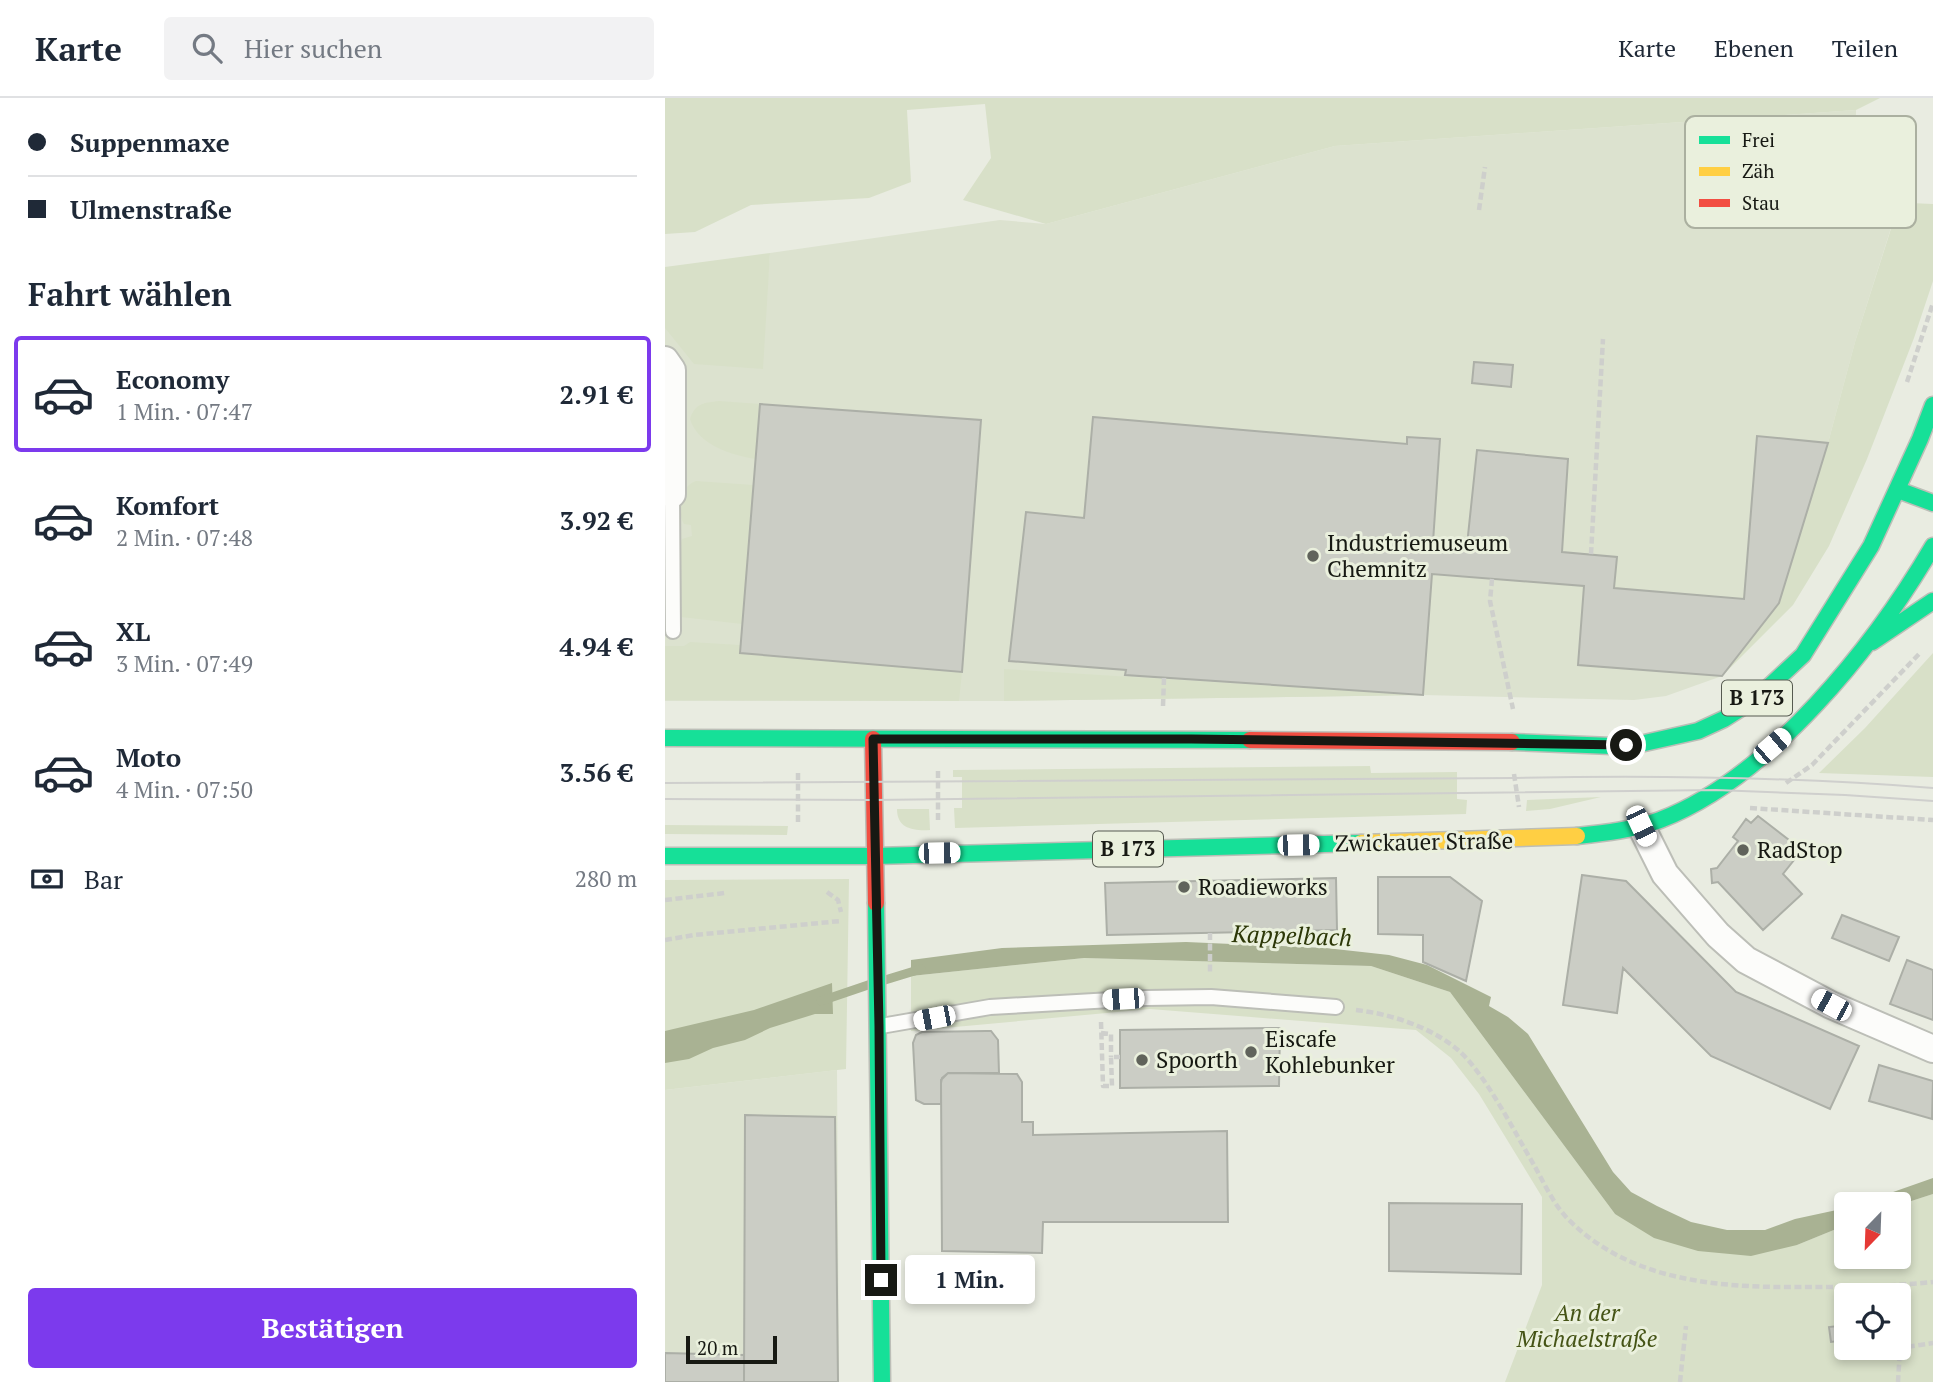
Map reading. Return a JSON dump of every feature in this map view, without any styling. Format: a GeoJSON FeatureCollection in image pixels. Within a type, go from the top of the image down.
{"type":"FeatureCollection","features":[{"type":"Feature","properties":{"kind":"main road","name":"B 173"},"geometry":{"type":"LineString","coordinates":[[665,738],[1232,739],[1514,742],[1612,746],[1640,744],[1698,732],[1757,698],[1804,655],[1865,556],[1898,491],[1933,405]]}},
{"type":"Feature","properties":{"kind":"main road"},"geometry":{"type":"LineString","coordinates":[[1898,491],[1933,503]]}},
{"type":"Feature","properties":{"kind":"main road","name":"B 173"},"geometry":{"type":"LineString","coordinates":[[1863,649],[1907,591],[1933,546]]}},
{"type":"Feature","properties":{"kind":"main road","name":"Zwickauer Straße"},"geometry":{"type":"LineString","coordinates":[[665,856],[875,856],[1520,839],[1584,836],[1641,826],[1690,806],[1732,778],[1808,714],[1863,649],[1933,601]]}},
{"type":"Feature","properties":{"kind":"main road"},"geometry":{"type":"LineString","coordinates":[[873,739],[879,1003],[882,1382]]}},
{"type":"Feature","properties":{"kind":"street"},"geometry":{"type":"LineString","coordinates":[[665,360],[672,370],[672,494]]}},
{"type":"Feature","properties":{"kind":"street"},"geometry":{"type":"LineString","coordinates":[[1641,826],[1665,874],[1718,934],[1746,960],[1831,1005],[1933,1049]]}},
{"type":"Feature","properties":{"kind":"lane"},"geometry":{"type":"LineString","coordinates":[[672,494],[673,631]]}},
{"type":"Feature","properties":{"kind":"lane"},"geometry":{"type":"LineString","coordinates":[[879,1026],[1012,1005],[1146,998],[1211,997],[1336,1007]]}},
{"type":"Feature","properties":{"kind":"path"},"geometry":{"type":"LineString","coordinates":[[1479,210],[1485,167]]}},
{"type":"Feature","properties":{"kind":"path"},"geometry":{"type":"LineString","coordinates":[[1904,391],[1933,303]]}},
{"type":"Feature","properties":{"kind":"path"},"geometry":{"type":"LineString","coordinates":[[1591,554],[1604,339]]}},
{"type":"Feature","properties":{"kind":"path"},"geometry":{"type":"LineString","coordinates":[[1492,579],[1490,601],[1515,718]]}},
{"type":"Feature","properties":{"kind":"path"},"geometry":{"type":"LineString","coordinates":[[1163,714],[1164,678]]}},
{"type":"Feature","properties":{"kind":"path"},"geometry":{"type":"LineString","coordinates":[[797,739],[798,857]]}},
{"type":"Feature","properties":{"kind":"path"},"geometry":{"type":"LineString","coordinates":[[937,739],[939,853]]}},
{"type":"Feature","properties":{"kind":"path"},"geometry":{"type":"LineString","coordinates":[[1738,807],[1933,820]]}},
{"type":"Feature","properties":{"kind":"path"},"geometry":{"type":"LineString","coordinates":[[824,891],[833,894],[838,900],[841,915],[850,916]]}},
{"type":"Feature","properties":{"kind":"path"},"geometry":{"type":"LineString","coordinates":[[665,900],[731,892]]}},
{"type":"Feature","properties":{"kind":"path"},"geometry":{"type":"LineString","coordinates":[[665,940],[694,934],[841,921]]}},
{"type":"Feature","properties":{"kind":"path"},"geometry":{"type":"LineString","coordinates":[[1210,933],[1211,997]]}},
{"type":"Feature","properties":{"kind":"path"},"geometry":{"type":"LineString","coordinates":[[1336,1007],[1397,1018],[1434,1034],[1459,1051],[1482,1078],[1566,1217],[1595,1242],[1646,1269],[1694,1281],[1745,1287],[1893,1286],[1933,1282]]}},
{"type":"Feature","properties":{"kind":"path"},"geometry":{"type":"LineString","coordinates":[[1101,1033],[1111,1034],[1111,1057],[1112,1086],[1103,1086],[1101,1033]]}},
{"type":"Feature","properties":{"kind":"path"},"geometry":{"type":"LineString","coordinates":[[1111,1057],[1120,1057]]}},
{"type":"Feature","properties":{"kind":"path"},"geometry":{"type":"LineString","coordinates":[[1680,1382],[1686,1326]]}},
{"type":"Feature","properties":{"kind":"path"},"geometry":{"type":"LineString","coordinates":[[1898,1382],[1900,1348],[1933,1343]]}},
{"type":"Feature","properties":{"kind":"shaded area"},"geometry":{"type":"Polygon","coordinates":[[[1856,110],[1856,116],[1769,116],[1856,110]]]}},
{"type":"Feature","properties":{"kind":"shaded area"},"geometry":{"type":"Polygon","coordinates":[[[1685,122],[1685,228],[1891,228],[1779,603],[1722,676],[1666,696],[1634,700],[1423,695],[1004,701],[665,701],[665,316],[767,288],[770,253],[1000,220],[1046,224],[1335,146],[1685,122]]]}},
{"type":"Feature","properties":{"kind":"shaded area"},"geometry":{"type":"Polygon","coordinates":[[[1186,942],[1326,948],[1389,955],[1427,965],[1491,997],[1489,1006],[1508,1017],[1528,1034],[1613,1172],[1631,1192],[1691,1222],[1727,1230],[1765,1230],[1795,1219],[1834,1211],[1834,1230],[1797,1245],[1751,1256],[1698,1251],[1654,1238],[1615,1214],[1450,992],[1371,966],[1084,958],[911,976],[911,960],[1002,948],[1186,942]]]}},
{"type":"Feature","properties":{"kind":"shaded area"},"geometry":{"type":"Polygon","coordinates":[[[832,983],[833,1014],[815,1014],[770,1028],[745,1040],[713,1048],[689,1059],[665,1063],[665,1031],[754,1010],[832,983]]]}},
{"type":"Feature","properties":{"kind":"shaded area"},"geometry":{"type":"Polygon","coordinates":[[[837,1070],[839,1382],[665,1382],[665,1090],[837,1070]]]}},
{"type":"Feature","properties":{"kind":"shaded area"},"geometry":{"type":"Polygon","coordinates":[[[1933,1178],[1933,1194],[1911,1201],[1911,1192],[1893,1192],[1933,1178]]]}},
{"type":"Feature","properties":{"kind":"green space"},"geometry":{"type":"Polygon","coordinates":[[[665,98],[1880,98],[1856,110],[1769,116],[1685,116],[1685,122],[1335,146],[1046,224],[963,200],[991,158],[985,104],[907,110],[911,182],[869,198],[751,205],[695,232],[665,234],[665,98]]]}},
{"type":"Feature","properties":{"kind":"green space"},"geometry":{"type":"Polygon","coordinates":[[[1916,203],[1933,204],[1933,281],[1867,459],[1829,546],[1793,605],[1722,676],[1779,603],[1828,443],[1855,342],[1891,228],[1916,228],[1916,203]]]}},
{"type":"Feature","properties":{"kind":"green space"},"geometry":{"type":"Polygon","coordinates":[[[770,253],[763,369],[694,364],[665,328],[665,267],[770,253]]]}},
{"type":"Feature","properties":{"kind":"green space"},"geometry":{"type":"Polygon","coordinates":[[[719,401],[760,404],[756,459],[717,447],[700,436],[694,428],[690,419],[697,407],[719,401]]]}},
{"type":"Feature","properties":{"kind":"green space"},"geometry":{"type":"Polygon","coordinates":[[[696,481],[753,485],[742,624],[681,617],[681,543],[682,539],[692,536],[691,525],[684,524],[680,506],[686,488],[696,481]]]}},
{"type":"Feature","properties":{"kind":"green space"},"geometry":{"type":"Polygon","coordinates":[[[690,642],[740,645],[740,654],[962,672],[959,701],[665,700],[665,646],[684,646],[690,642]]]}},
{"type":"Feature","properties":{"kind":"green space"},"geometry":{"type":"Polygon","coordinates":[[[1933,653],[1933,777],[1819,773],[1865,728],[1933,653]]]}},
{"type":"Feature","properties":{"kind":"green space"},"geometry":{"type":"Polygon","coordinates":[[[1004,669],[1423,695],[1004,701],[1004,669]]]}},
{"type":"Feature","properties":{"kind":"green space"},"geometry":{"type":"Polygon","coordinates":[[[1370,766],[1371,773],[1457,772],[1457,799],[1467,800],[1466,814],[955,828],[954,808],[962,808],[962,777],[953,777],[953,770],[1370,766]]]}},
{"type":"Feature","properties":{"kind":"green space"},"geometry":{"type":"Polygon","coordinates":[[[1601,797],[1550,809],[1526,811],[1527,800],[1601,797]]]}},
{"type":"Feature","properties":{"kind":"green space"},"geometry":{"type":"Polygon","coordinates":[[[897,809],[929,809],[930,830],[918,830],[903,825],[897,809]]]}},
{"type":"Feature","properties":{"kind":"green space"},"geometry":{"type":"Polygon","coordinates":[[[665,825],[788,826],[787,835],[665,834],[665,825]]]}},
{"type":"Feature","properties":{"kind":"green space"},"geometry":{"type":"Polygon","coordinates":[[[849,879],[846,1069],[665,1090],[665,880],[849,879]]]}},
{"type":"Feature","properties":{"kind":"green space","name":"An der Michaelstraße"},"geometry":{"type":"Polygon","coordinates":[[[1084,958],[1371,966],[1450,992],[1615,1214],[1797,1245],[1834,1230],[1834,1269],[1911,1269],[1911,1201],[1933,1194],[1933,1382],[1505,1382],[1542,1285],[1542,1197],[1479,1094],[1451,1058],[1416,1030],[1150,1009],[911,1031],[911,976],[1084,958]]]}},
{"type":"Feature","properties":{"kind":"building"},"geometry":{"type":"Polygon","coordinates":[[[1474,362],[1513,365],[1511,387],[1472,383],[1474,362]]]}},
{"type":"Feature","properties":{"kind":"building"},"geometry":{"type":"Polygon","coordinates":[[[760,404],[981,420],[962,672],[740,653],[760,404]]]}},
{"type":"Feature","properties":{"kind":"building","name":"Industriemuseum Chemnitz"},"geometry":{"type":"Polygon","coordinates":[[[1093,417],[1407,444],[1407,437],[1440,439],[1433,542],[1467,545],[1477,450],[1568,459],[1562,552],[1617,557],[1614,588],[1744,599],[1757,436],[1828,443],[1779,603],[1722,676],[1578,665],[1584,586],[1432,574],[1423,695],[1125,675],[1126,670],[1009,661],[1026,512],[1084,518],[1093,417]]]}},
{"type":"Feature","properties":{"kind":"building"},"geometry":{"type":"Polygon","coordinates":[[[1758,816],[1802,850],[1783,874],[1802,894],[1763,930],[1718,882],[1712,883],[1711,869],[1717,868],[1738,841],[1733,837],[1746,819],[1751,823],[1758,816]]]}},
{"type":"Feature","properties":{"kind":"building"},"geometry":{"type":"Polygon","coordinates":[[[1582,875],[1626,881],[1736,992],[1859,1046],[1830,1109],[1711,1056],[1623,968],[1617,1013],[1563,1005],[1582,875]]]}},
{"type":"Feature","properties":{"kind":"building"},"geometry":{"type":"Polygon","coordinates":[[[1378,877],[1450,877],[1482,901],[1466,981],[1423,962],[1423,935],[1378,934],[1378,877]]]}},
{"type":"Feature","properties":{"kind":"building"},"geometry":{"type":"Polygon","coordinates":[[[1336,878],[1337,930],[1107,935],[1105,883],[1336,878]]]}},
{"type":"Feature","properties":{"kind":"building"},"geometry":{"type":"Polygon","coordinates":[[[1842,915],[1899,937],[1889,961],[1832,938],[1842,915]]]}},
{"type":"Feature","properties":{"kind":"building"},"geometry":{"type":"Polygon","coordinates":[[[1907,960],[1933,970],[1933,1020],[1890,1004],[1907,960]]]}},
{"type":"Feature","properties":{"kind":"building"},"geometry":{"type":"Polygon","coordinates":[[[1280,1028],[1279,1086],[1120,1088],[1120,1030],[1280,1028]]]}},
{"type":"Feature","properties":{"kind":"building"},"geometry":{"type":"Polygon","coordinates":[[[991,1031],[998,1040],[999,1073],[948,1073],[941,1080],[941,1104],[924,1104],[916,1100],[913,1043],[916,1035],[922,1032],[991,1031]]]}},
{"type":"Feature","properties":{"kind":"building"},"geometry":{"type":"Polygon","coordinates":[[[1879,1065],[1933,1081],[1932,1119],[1869,1101],[1879,1065]]]}},
{"type":"Feature","properties":{"kind":"building"},"geometry":{"type":"Polygon","coordinates":[[[948,1073],[1017,1074],[1022,1082],[1022,1122],[1033,1122],[1033,1135],[1227,1131],[1228,1222],[1043,1222],[1042,1253],[942,1251],[941,1083],[948,1073]]]}},
{"type":"Feature","properties":{"kind":"building"},"geometry":{"type":"Polygon","coordinates":[[[745,1115],[835,1117],[838,1382],[744,1382],[745,1115]]]}},
{"type":"Feature","properties":{"kind":"building"},"geometry":{"type":"Polygon","coordinates":[[[1389,1203],[1522,1204],[1521,1274],[1389,1271],[1389,1203]]]}},
{"type":"Feature","properties":{"kind":"building"},"geometry":{"type":"Polygon","coordinates":[[[1834,1326],[1834,1342],[1831,1342],[1829,1327],[1834,1326]]]}},
{"type":"Feature","properties":{"kind":"building"},"geometry":{"type":"Polygon","coordinates":[[[665,1353],[744,1355],[744,1382],[665,1382],[665,1353]]]}},
{"type":"Feature","properties":{"kind":"waterway","name":"Kappelbach"},"geometry":{"type":"LineString","coordinates":[[885,980],[921,969]]}},
{"type":"Feature","properties":{"kind":"waterway","name":"Kappelbach"},"geometry":{"type":"LineString","coordinates":[[821,1001],[871,984]]}},
{"type":"Feature","properties":{"kind":"tram line"},"geometry":{"type":"LineString","coordinates":[[665,783],[1671,777],[1828,781],[1933,788]]}},
{"type":"Feature","properties":{"kind":"tram line"},"geometry":{"type":"LineString","coordinates":[[665,799],[874,800],[1716,790],[1933,801]]}},
{"type":"Feature","properties":{"kind":"traffic: fast"},"geometry":{"type":"LineString","coordinates":[[1512,742],[1612,746],[1640,744],[1698,731],[1724,719],[1757,698],[1803,655],[1871,546],[1933,405]]}},
{"type":"Feature","properties":{"kind":"traffic: fast"},"geometry":{"type":"LineString","coordinates":[[1898,490],[1933,503]]}},
{"type":"Feature","properties":{"kind":"traffic: fast"},"geometry":{"type":"LineString","coordinates":[[1577,836],[1629,829],[1660,820],[1701,800],[1741,773],[1779,741],[1850,665],[1881,625],[1933,546]]}},
{"type":"Feature","properties":{"kind":"traffic: fast"},"geometry":{"type":"LineString","coordinates":[[1872,642],[1933,601]]}},
{"type":"Feature","properties":{"kind":"traffic: fast"},"geometry":{"type":"LineString","coordinates":[[665,738],[1250,740]]}},
{"type":"Feature","properties":{"kind":"traffic: fast"},"geometry":{"type":"LineString","coordinates":[[665,856],[875,856],[1361,843]]}},
{"type":"Feature","properties":{"kind":"traffic: fast"},"geometry":{"type":"LineString","coordinates":[[876,903],[882,1382]]}},
{"type":"Feature","properties":{"kind":"traffic: slow"},"geometry":{"type":"LineString","coordinates":[[1361,843],[1577,836]]}},
{"type":"Feature","properties":{"kind":"traffic: jam"},"geometry":{"type":"LineString","coordinates":[[873,739],[876,903]]}},
{"type":"Feature","properties":{"kind":"traffic: jam"},"geometry":{"type":"LineString","coordinates":[[1250,740],[1512,742]]}},
{"type":"Feature","properties":{"kind":"place","name":"Industriemuseum Chemnitz"},"geometry":{"type":"Point","coordinates":[1313,556]}},
{"type":"Feature","properties":{"kind":"place","name":"RadStop"},"geometry":{"type":"Point","coordinates":[1743,850]}},
{"type":"Feature","properties":{"kind":"place","name":"Roadieworks"},"geometry":{"type":"Point","coordinates":[1184,887]}},
{"type":"Feature","properties":{"kind":"place","name":"Eiscafe Kohlebunker"},"geometry":{"type":"Point","coordinates":[1251,1052]}},
{"type":"Feature","properties":{"kind":"place","name":"Spoorth"},"geometry":{"type":"Point","coordinates":[1142,1060]}},
{"type":"Feature","properties":{"kind":"route"},"geometry":{"type":"LineString","coordinates":[[881,1280],[873,739],[1191,739],[1626,745]]}}]}
